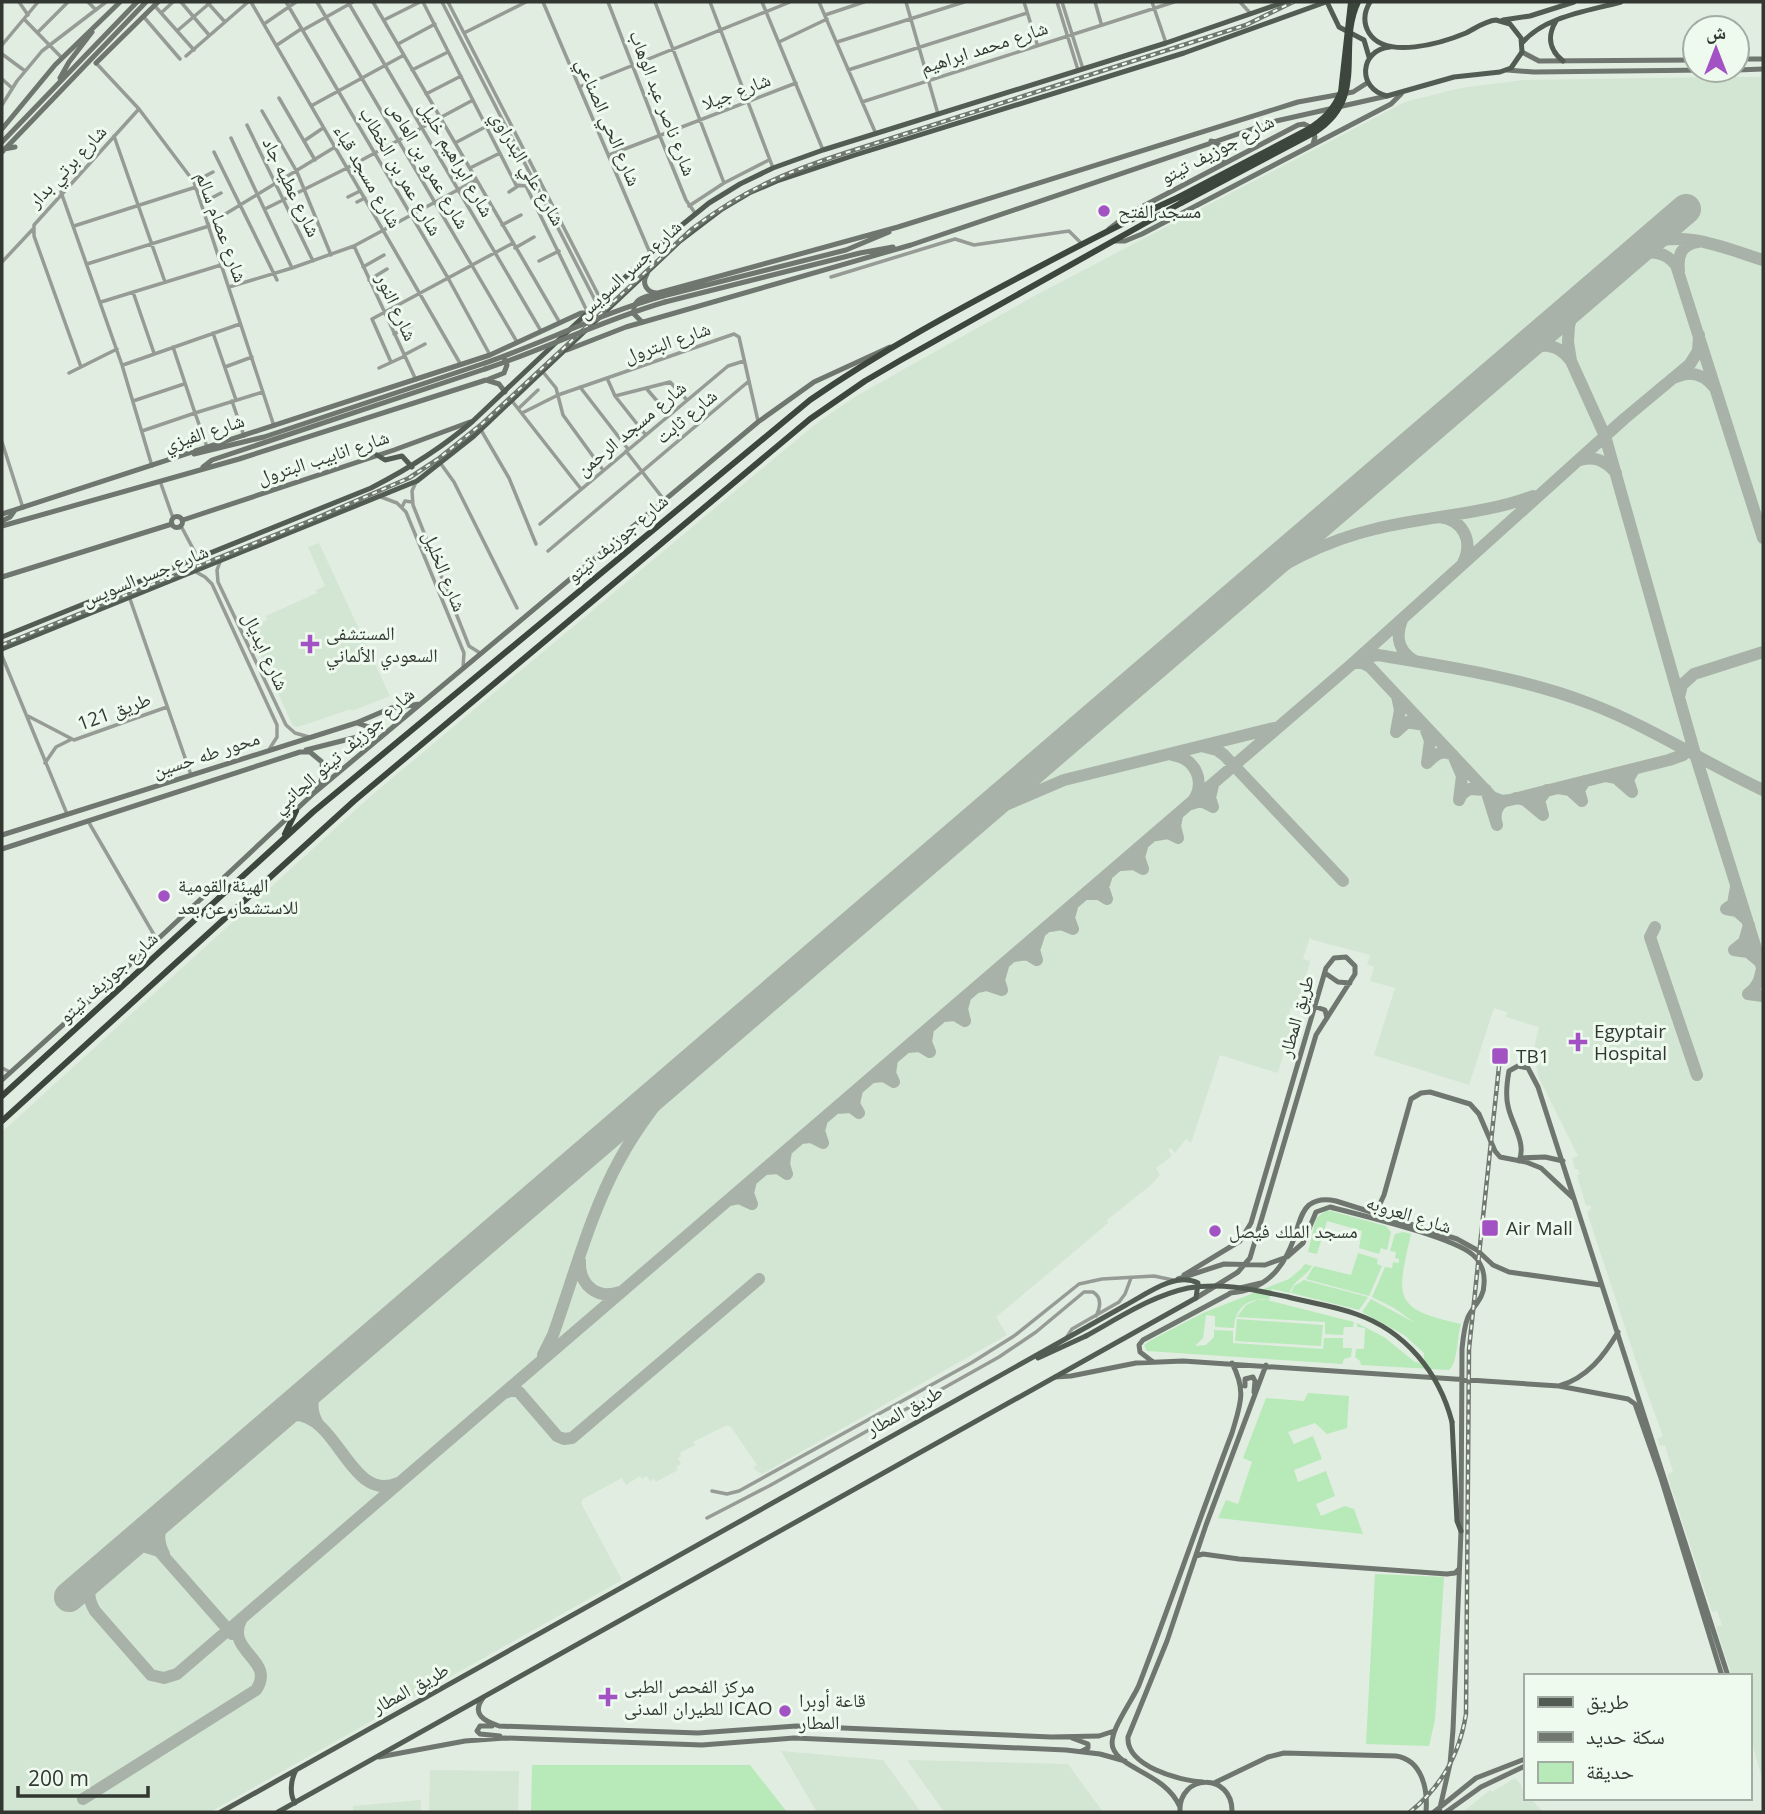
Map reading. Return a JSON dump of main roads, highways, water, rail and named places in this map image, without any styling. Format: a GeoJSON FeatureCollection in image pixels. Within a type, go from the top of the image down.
{"type":"FeatureCollection","features":[{"type":"Feature","properties":{"kind":"highway"},"geometry":{"type":"LineString","coordinates":[[1109,229],[1179,197],[1307,130],[1324,118],[1341,92],[1351,2]]}},
{"type":"Feature","properties":{"kind":"highway"},"geometry":{"type":"LineString","coordinates":[[1114,242],[1315,132],[1331,120],[1342,104],[1348,85],[1352,27],[1358,2]]}},
{"type":"Feature","properties":{"kind":"highway","name":"شارع جوزيف تيتو"},"geometry":{"type":"LineString","coordinates":[[2,1096],[284,837],[810,400],[893,346],[1109,229]]}},
{"type":"Feature","properties":{"kind":"highway","name":"شارع جوزيف تيتو"},"geometry":{"type":"LineString","coordinates":[[2,1121],[362,794],[810,419],[901,360],[1114,242]]}},
{"type":"Feature","properties":{"kind":"highway"},"geometry":{"type":"LineString","coordinates":[[284,837],[296,811]]}},
{"type":"Feature","properties":{"kind":"main road"},"geometry":{"type":"LineString","coordinates":[[2,129],[62,58],[120,2]]}},
{"type":"Feature","properties":{"kind":"main road"},"geometry":{"type":"LineString","coordinates":[[2,142],[137,2]]}},
{"type":"Feature","properties":{"kind":"main road"},"geometry":{"type":"LineString","coordinates":[[3,150],[146,2]]}},
{"type":"Feature","properties":{"kind":"main road","name":"شارع جسر السويس"},"geometry":{"type":"LineString","coordinates":[[4,636],[371,488],[412,467],[453,439],[473,421],[672,233],[724,194],[773,168],[832,147],[1166,43],[1285,2]]}},
{"type":"Feature","properties":{"kind":"main road"},"geometry":{"type":"LineString","coordinates":[[1326,2],[1339,27],[1364,40],[1369,57]]}},
{"type":"Feature","properties":{"kind":"main road","name":"شارع جسر السويس"},"geometry":{"type":"LineString","coordinates":[[2,649],[417,481],[512,401],[680,241],[722,209],[749,193],[839,160],[1212,43],[1326,2]]}},
{"type":"Feature","properties":{"kind":"main road"},"geometry":{"type":"LineString","coordinates":[[1370,2],[1365,13],[1367,29],[1376,40],[1390,47]]}},
{"type":"Feature","properties":{"kind":"main road"},"geometry":{"type":"LineString","coordinates":[[1387,96],[1374,91],[1367,83],[1364,70],[1369,57],[1380,49],[1436,42],[1465,33],[1491,20],[1530,16],[1553,5],[1574,2]]}},
{"type":"Feature","properties":{"kind":"main road"},"geometry":{"type":"LineString","coordinates":[[1522,43],[1537,29],[1556,21],[1621,2]]}},
{"type":"Feature","properties":{"kind":"main road"},"geometry":{"type":"LineString","coordinates":[[96,64],[156,4]]}},
{"type":"Feature","properties":{"kind":"main road"},"geometry":{"type":"LineString","coordinates":[[1501,20],[1517,30],[1522,43],[1518,61],[1507,70]]}},
{"type":"Feature","properties":{"kind":"main road"},"geometry":{"type":"LineString","coordinates":[[1556,21],[1550,34],[1550,43],[1553,51],[1563,61]]}},
{"type":"Feature","properties":{"kind":"main road"},"geometry":{"type":"LineString","coordinates":[[57,83],[65,67],[97,23]]}},
{"type":"Feature","properties":{"kind":"main road"},"geometry":{"type":"LineString","coordinates":[[1522,52],[1535,60],[1681,60]]}},
{"type":"Feature","properties":{"kind":"main road"},"geometry":{"type":"LineString","coordinates":[[643,322],[635,316],[634,304],[642,298],[662,297],[860,253],[920,246],[1212,141],[1276,121],[1401,94],[1454,77],[1507,70],[1681,70]]}},
{"type":"Feature","properties":{"kind":"main road"},"geometry":{"type":"LineString","coordinates":[[1048,79],[1046,86],[1053,95]]}},
{"type":"Feature","properties":{"kind":"main road"},"geometry":{"type":"LineString","coordinates":[[1036,83],[1043,91],[1041,98]]}},
{"type":"Feature","properties":{"kind":"main road"},"geometry":{"type":"LineString","coordinates":[[191,454],[203,454],[264,437],[535,352],[662,297],[846,250],[898,227],[1298,103],[1353,92],[1367,83]]}},
{"type":"Feature","properties":{"kind":"main road","name":"شارع جوزيف تيتو"},"geometry":{"type":"LineString","coordinates":[[1114,242],[1142,234],[1391,104],[1401,94]]}},
{"type":"Feature","properties":{"kind":"main road","name":"شارع جوزيف تيتو"},"geometry":{"type":"LineString","coordinates":[[1109,229],[1129,213],[1301,124],[1314,131],[1313,144]]}},
{"type":"Feature","properties":{"kind":"main road"},"geometry":{"type":"LineString","coordinates":[[1212,141],[1223,150],[1220,165]]}},
{"type":"Feature","properties":{"kind":"main road"},"geometry":{"type":"LineString","coordinates":[[850,142],[848,149],[855,155]]}},
{"type":"Feature","properties":{"kind":"main road"},"geometry":{"type":"LineString","coordinates":[[3,150],[16,147]]}},
{"type":"Feature","properties":{"kind":"main road"},"geometry":{"type":"LineString","coordinates":[[832,147],[839,153],[839,160]]}},
{"type":"Feature","properties":{"kind":"main road"},"geometry":{"type":"LineString","coordinates":[[672,233],[674,238],[680,241]]}},
{"type":"Feature","properties":{"kind":"main road"},"geometry":{"type":"LineString","coordinates":[[567,350],[596,337],[643,322],[911,245]]}},
{"type":"Feature","properties":{"kind":"main road"},"geometry":{"type":"LineString","coordinates":[[648,273],[644,280],[646,287],[662,297]]}},
{"type":"Feature","properties":{"kind":"main road","name":"شارع الفيزي"},"geometry":{"type":"LineString","coordinates":[[15,510],[461,365],[490,355],[581,313],[588,313]]}},
{"type":"Feature","properties":{"kind":"main road","name":"شارع جوزيف تيتو الجانبي"},"geometry":{"type":"LineString","coordinates":[[2,1080],[314,793],[758,422],[814,382],[893,346]]}},
{"type":"Feature","properties":{"kind":"main road"},"geometry":{"type":"LineString","coordinates":[[2,526],[239,459],[502,375],[506,362],[501,356],[490,355]]}},
{"type":"Feature","properties":{"kind":"main road"},"geometry":{"type":"LineString","coordinates":[[200,469],[212,460],[485,366]]}},
{"type":"Feature","properties":{"kind":"main road"},"geometry":{"type":"LineString","coordinates":[[486,380],[496,382],[505,391]]}},
{"type":"Feature","properties":{"kind":"main road","name":"شارع انابيب البترول"},"geometry":{"type":"LineString","coordinates":[[182,523],[473,421]]}},
{"type":"Feature","properties":{"kind":"main road"},"geometry":{"type":"LineString","coordinates":[[377,456],[385,460],[404,457],[412,467]]}},
{"type":"Feature","properties":{"kind":"main road"},"geometry":{"type":"LineString","coordinates":[[2,514],[15,510]]}},
{"type":"Feature","properties":{"kind":"main road"},"geometry":{"type":"LineString","coordinates":[[2,521],[10,517],[15,510]]}},
{"type":"Feature","properties":{"kind":"main road"},"geometry":{"type":"LineString","coordinates":[[2,577],[173,521],[179,516],[182,523],[176,527],[173,521]]}},
{"type":"Feature","properties":{"kind":"main road"},"geometry":{"type":"LineString","coordinates":[[21,629],[20,635],[26,640]]}},
{"type":"Feature","properties":{"kind":"main road"},"geometry":{"type":"LineString","coordinates":[[4,636],[12,639],[12,645]]}},
{"type":"Feature","properties":{"kind":"main road","name":"محور طه حسين"},"geometry":{"type":"LineString","coordinates":[[2,835],[356,723],[391,708],[420,704]]}},
{"type":"Feature","properties":{"kind":"main road","name":"محور طه حسين"},"geometry":{"type":"LineString","coordinates":[[2,849],[300,752],[369,734],[369,727],[356,723]]}},
{"type":"Feature","properties":{"kind":"main road"},"geometry":{"type":"LineString","coordinates":[[300,752],[315,754],[324,766],[323,777],[314,793]]}},
{"type":"Feature","properties":{"kind":"main road"},"geometry":{"type":"LineString","coordinates":[[13,831],[18,844]]}},
{"type":"Feature","properties":{"kind":"main road","name":"طريق المطار"},"geometry":{"type":"LineString","coordinates":[[221,1812],[889,1436],[1175,1280],[1240,1241],[1259,1203],[1325,973],[1330,960],[1338,956],[1346,957],[1353,962],[1355,970],[1350,983],[1317,1032],[1267,1206],[1247,1264]]}},
{"type":"Feature","properties":{"kind":"main road"},"geometry":{"type":"LineString","coordinates":[[1325,973],[1338,982],[1350,983]]}},
{"type":"Feature","properties":{"kind":"main road"},"geometry":{"type":"LineString","coordinates":[[1316,1007],[1325,1010],[1327,1018]]}},
{"type":"Feature","properties":{"kind":"main road"},"geometry":{"type":"LineString","coordinates":[[1305,1041],[1313,1044]]}},
{"type":"Feature","properties":{"kind":"main road"},"geometry":{"type":"LineString","coordinates":[[1520,1159],[1522,1151],[1508,1107],[1507,1095],[1508,1071],[1518,1066],[1528,1068],[1538,1087],[1618,1332],[1636,1400],[1727,1674]]}},
{"type":"Feature","properties":{"kind":"main road"},"geometry":{"type":"LineString","coordinates":[[1371,1212],[1379,1206],[1384,1195],[1411,1099],[1421,1093],[1434,1093],[1472,1106],[1479,1114],[1497,1154],[1505,1159],[1545,1157],[1563,1161]]}},
{"type":"Feature","properties":{"kind":"main road"},"geometry":{"type":"LineString","coordinates":[[1520,1159],[1546,1171],[1575,1200]]}},
{"type":"Feature","properties":{"kind":"main road"},"geometry":{"type":"LineString","coordinates":[[1266,1180],[1273,1182]]}},
{"type":"Feature","properties":{"kind":"main road","name":"شارع العروبه"},"geometry":{"type":"LineString","coordinates":[[1287,1257],[1301,1217],[1311,1203],[1329,1200],[1457,1238],[1493,1265],[1509,1272],[1601,1285]]}},
{"type":"Feature","properties":{"kind":"main road"},"geometry":{"type":"LineString","coordinates":[[1259,1203],[1267,1206]]}},
{"type":"Feature","properties":{"kind":"main road","name":"شارع العروبه"},"geometry":{"type":"LineString","coordinates":[[1287,1257],[1303,1243],[1316,1212],[1330,1207],[1441,1240],[1470,1252],[1481,1265],[1484,1285],[1482,1295],[1465,1326],[1461,1377],[1460,1569],[1451,1752],[1437,1811]]}},
{"type":"Feature","properties":{"kind":"main road"},"geometry":{"type":"LineString","coordinates":[[1175,1280],[1224,1264],[1265,1265],[1287,1257]]}},
{"type":"Feature","properties":{"kind":"main road"},"geometry":{"type":"LineString","coordinates":[[1153,1362],[1140,1352],[1139,1345],[1143,1339],[1230,1293],[1248,1290],[1264,1283],[1281,1268],[1287,1257]]}},
{"type":"Feature","properties":{"kind":"main road"},"geometry":{"type":"LineString","coordinates":[[278,1812],[1196,1298],[1247,1264]]}},
{"type":"Feature","properties":{"kind":"main road"},"geometry":{"type":"LineString","coordinates":[[1175,1280],[1197,1282],[1199,1287],[1196,1298]]}},
{"type":"Feature","properties":{"kind":"main road"},"geometry":{"type":"LineString","coordinates":[[1023,1364],[1086,1336],[1152,1300],[1188,1288],[1226,1286],[1288,1297],[1356,1314],[1393,1334],[1412,1350],[1433,1376],[1444,1398],[1452,1422],[1457,1521],[1461,1531]]}},
{"type":"Feature","properties":{"kind":"main road"},"geometry":{"type":"LineString","coordinates":[[1559,1385],[1576,1379],[1592,1367],[1608,1349],[1618,1332]]}},
{"type":"Feature","properties":{"kind":"main road"},"geometry":{"type":"LineString","coordinates":[[1055,1377],[1153,1362],[1232,1363],[1559,1385],[1636,1400]]}},
{"type":"Feature","properties":{"kind":"main road"},"geometry":{"type":"LineString","coordinates":[[1232,1363],[1241,1382],[1241,1404]]}},
{"type":"Feature","properties":{"kind":"main road"},"geometry":{"type":"LineString","coordinates":[[1266,1365],[1167,1641],[1129,1733],[1128,1744],[1134,1754],[1161,1773],[1174,1779],[1203,1783],[1214,1783],[1278,1754],[1396,1756],[1412,1762],[1419,1771],[1426,1812]]}},
{"type":"Feature","properties":{"kind":"main road"},"geometry":{"type":"LineString","coordinates":[[1180,1810],[1172,1793],[1165,1786],[1125,1761],[1113,1748],[1114,1731],[1138,1688],[1245,1394],[1244,1381],[1250,1376],[1255,1381],[1253,1399]]}},
{"type":"Feature","properties":{"kind":"main road"},"geometry":{"type":"LineString","coordinates":[[1196,1556],[1447,1574],[1460,1569]]}},
{"type":"Feature","properties":{"kind":"main road"},"geometry":{"type":"LineString","coordinates":[[1182,1566],[1185,1571],[1191,1571]]}},
{"type":"Feature","properties":{"kind":"main road"},"geometry":{"type":"LineString","coordinates":[[1694,1574],[1721,1674]]}},
{"type":"Feature","properties":{"kind":"main road"},"geometry":{"type":"LineString","coordinates":[[1176,1582],[1186,1585]]}},
{"type":"Feature","properties":{"kind":"main road"},"geometry":{"type":"LineString","coordinates":[[483,1698],[478,1706],[479,1716],[499,1726]]}},
{"type":"Feature","properties":{"kind":"main road"},"geometry":{"type":"LineString","coordinates":[[505,1738],[480,1734],[477,1731],[480,1726],[499,1726],[698,1733],[796,1726],[1068,1737],[1099,1736],[1114,1731]]}},
{"type":"Feature","properties":{"kind":"main road"},"geometry":{"type":"LineString","coordinates":[[1068,1737],[1088,1743],[1088,1748],[1083,1751]]}},
{"type":"Feature","properties":{"kind":"main road"},"geometry":{"type":"LineString","coordinates":[[372,1759],[465,1741],[505,1738],[710,1745],[793,1738],[1083,1751],[1125,1761]]}},
{"type":"Feature","properties":{"kind":"main road"},"geometry":{"type":"LineString","coordinates":[[1437,1811],[1476,1778],[1524,1759]]}},
{"type":"Feature","properties":{"kind":"main road"},"geometry":{"type":"LineString","coordinates":[[1446,1812],[1481,1787],[1524,1766]]}},
{"type":"Feature","properties":{"kind":"main road"},"geometry":{"type":"LineString","coordinates":[[295,1803],[291,1796],[296,1770]]}},
{"type":"Feature","properties":{"kind":"main road"},"geometry":{"type":"LineString","coordinates":[[1180,1810],[1184,1793],[1196,1784],[1203,1783]]}},
{"type":"Feature","properties":{"kind":"main road"},"geometry":{"type":"LineString","coordinates":[[1214,1783],[1228,1794],[1232,1812]]}},
{"type":"Feature","properties":{"kind":"railway"},"geometry":{"type":"LineString","coordinates":[[2,645],[409,478],[483,423],[692,229],[765,184],[845,153],[1246,25],[1293,2]]}},
{"type":"Feature","properties":{"kind":"railway"},"geometry":{"type":"LineString","coordinates":[[1410,1812],[1431,1792],[1454,1756],[1466,1714],[1469,1349],[1500,1057]]}},
{"type":"Feature","properties":{"kind":"place","name":"مسجد الفتح"},"geometry":{"type":"Point","coordinates":[1104,211]}},
{"type":"Feature","properties":{"kind":"place","name":"المستشفى السعودي الألماني"},"geometry":{"type":"Point","coordinates":[310,644]}},
{"type":"Feature","properties":{"kind":"place","name":"الهيئة القومية للاستشعار عن بعد"},"geometry":{"type":"Point","coordinates":[164,896]}},
{"type":"Feature","properties":{"kind":"place","name":"Egyptair Hospital"},"geometry":{"type":"Point","coordinates":[1578,1042]}},
{"type":"Feature","properties":{"kind":"place","name":"TB1"},"geometry":{"type":"Point","coordinates":[1500,1056]}},
{"type":"Feature","properties":{"kind":"place","name":"Air Mall"},"geometry":{"type":"Point","coordinates":[1490,1228]}},
{"type":"Feature","properties":{"kind":"place","name":"مسجد الملك فيصل"},"geometry":{"type":"Point","coordinates":[1215,1231]}},
{"type":"Feature","properties":{"kind":"place","name":"مركز الفحص الطبى للطيران المدنى ICAO"},"geometry":{"type":"Point","coordinates":[608,1697]}},
{"type":"Feature","properties":{"kind":"place","name":"قاعة أوبرا المطار"},"geometry":{"type":"Point","coordinates":[785,1711]}}]}
